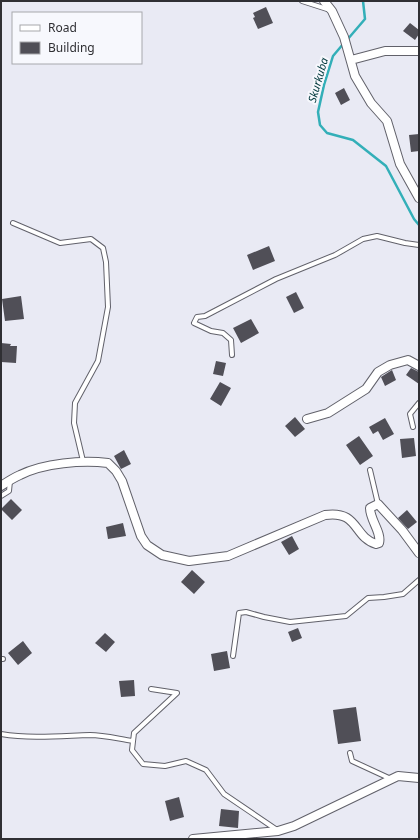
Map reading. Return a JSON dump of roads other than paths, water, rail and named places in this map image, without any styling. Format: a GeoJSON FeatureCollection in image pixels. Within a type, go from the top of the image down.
{"type":"FeatureCollection","features":[{"type":"Feature","properties":{"kind":"street"},"geometry":{"type":"LineString","coordinates":[[324,1],[332,11],[344,37],[355,76],[371,103],[387,121],[400,164],[419,198]]}},
{"type":"Feature","properties":{"kind":"street"},"geometry":{"type":"LineString","coordinates":[[351,60],[385,51],[419,51]]}},
{"type":"Feature","properties":{"kind":"street"},"geometry":{"type":"LineString","coordinates":[[307,419],[328,413],[366,388],[378,372],[390,365],[408,360],[419,366]]}},
{"type":"Feature","properties":{"kind":"street"},"geometry":{"type":"LineString","coordinates":[[1,486],[20,474],[47,466],[83,461],[108,462],[122,481],[141,536],[147,545],[162,555],[189,561],[228,556],[325,515],[335,513],[342,514],[371,543],[376,544],[379,543],[380,539],[372,521],[370,508],[378,504],[402,530],[419,553]]}},
{"type":"Feature","properties":{"kind":"street"},"geometry":{"type":"LineString","coordinates":[[193,839],[278,831],[294,826],[398,776],[419,778]]}},
{"type":"Feature","properties":{"kind":"lane"},"geometry":{"type":"LineString","coordinates":[[302,1],[332,11]]}},
{"type":"Feature","properties":{"kind":"lane"},"geometry":{"type":"LineString","coordinates":[[14,223],[60,243],[91,239],[103,248],[106,262],[108,307],[98,361],[75,404],[74,423],[83,461]]}},
{"type":"Feature","properties":{"kind":"lane"},"geometry":{"type":"LineString","coordinates":[[232,355],[231,340],[223,333],[211,331],[194,322],[197,317],[205,316],[276,279],[335,255],[363,240],[377,236],[405,244],[419,245]]}},
{"type":"Feature","properties":{"kind":"lane"},"geometry":{"type":"LineString","coordinates":[[413,427],[410,414],[419,403]]}},
{"type":"Feature","properties":{"kind":"lane"},"geometry":{"type":"LineString","coordinates":[[370,470],[378,504]]}},
{"type":"Feature","properties":{"kind":"lane"},"geometry":{"type":"LineString","coordinates":[[1,496],[9,491],[10,481]]}},
{"type":"Feature","properties":{"kind":"lane"},"geometry":{"type":"LineString","coordinates":[[233,656],[239,613],[246,612],[290,622],[346,616],[368,598],[403,594],[419,580]]}},
{"type":"Feature","properties":{"kind":"lane"},"geometry":{"type":"LineString","coordinates":[[151,688],[177,694],[134,733],[132,750],[143,764],[165,766],[186,760],[206,770],[224,794],[278,831]]}},
{"type":"Feature","properties":{"kind":"lane"},"geometry":{"type":"LineString","coordinates":[[1,734],[12,736],[55,737],[92,735],[133,741]]}},
{"type":"Feature","properties":{"kind":"lane"},"geometry":{"type":"LineString","coordinates":[[350,753],[352,761],[391,779]]}},
{"type":"Feature","properties":{"kind":"waterway","name":"Skurkuba"},"geometry":{"type":"LineString","coordinates":[[347,40],[365,19],[363,1]]}},
{"type":"Feature","properties":{"kind":"waterway","name":"Skurkuba"},"geometry":{"type":"LineString","coordinates":[[344,43],[333,56],[324,85],[318,112],[320,125],[327,133],[353,140],[386,166],[414,219],[419,225]]}}]}
